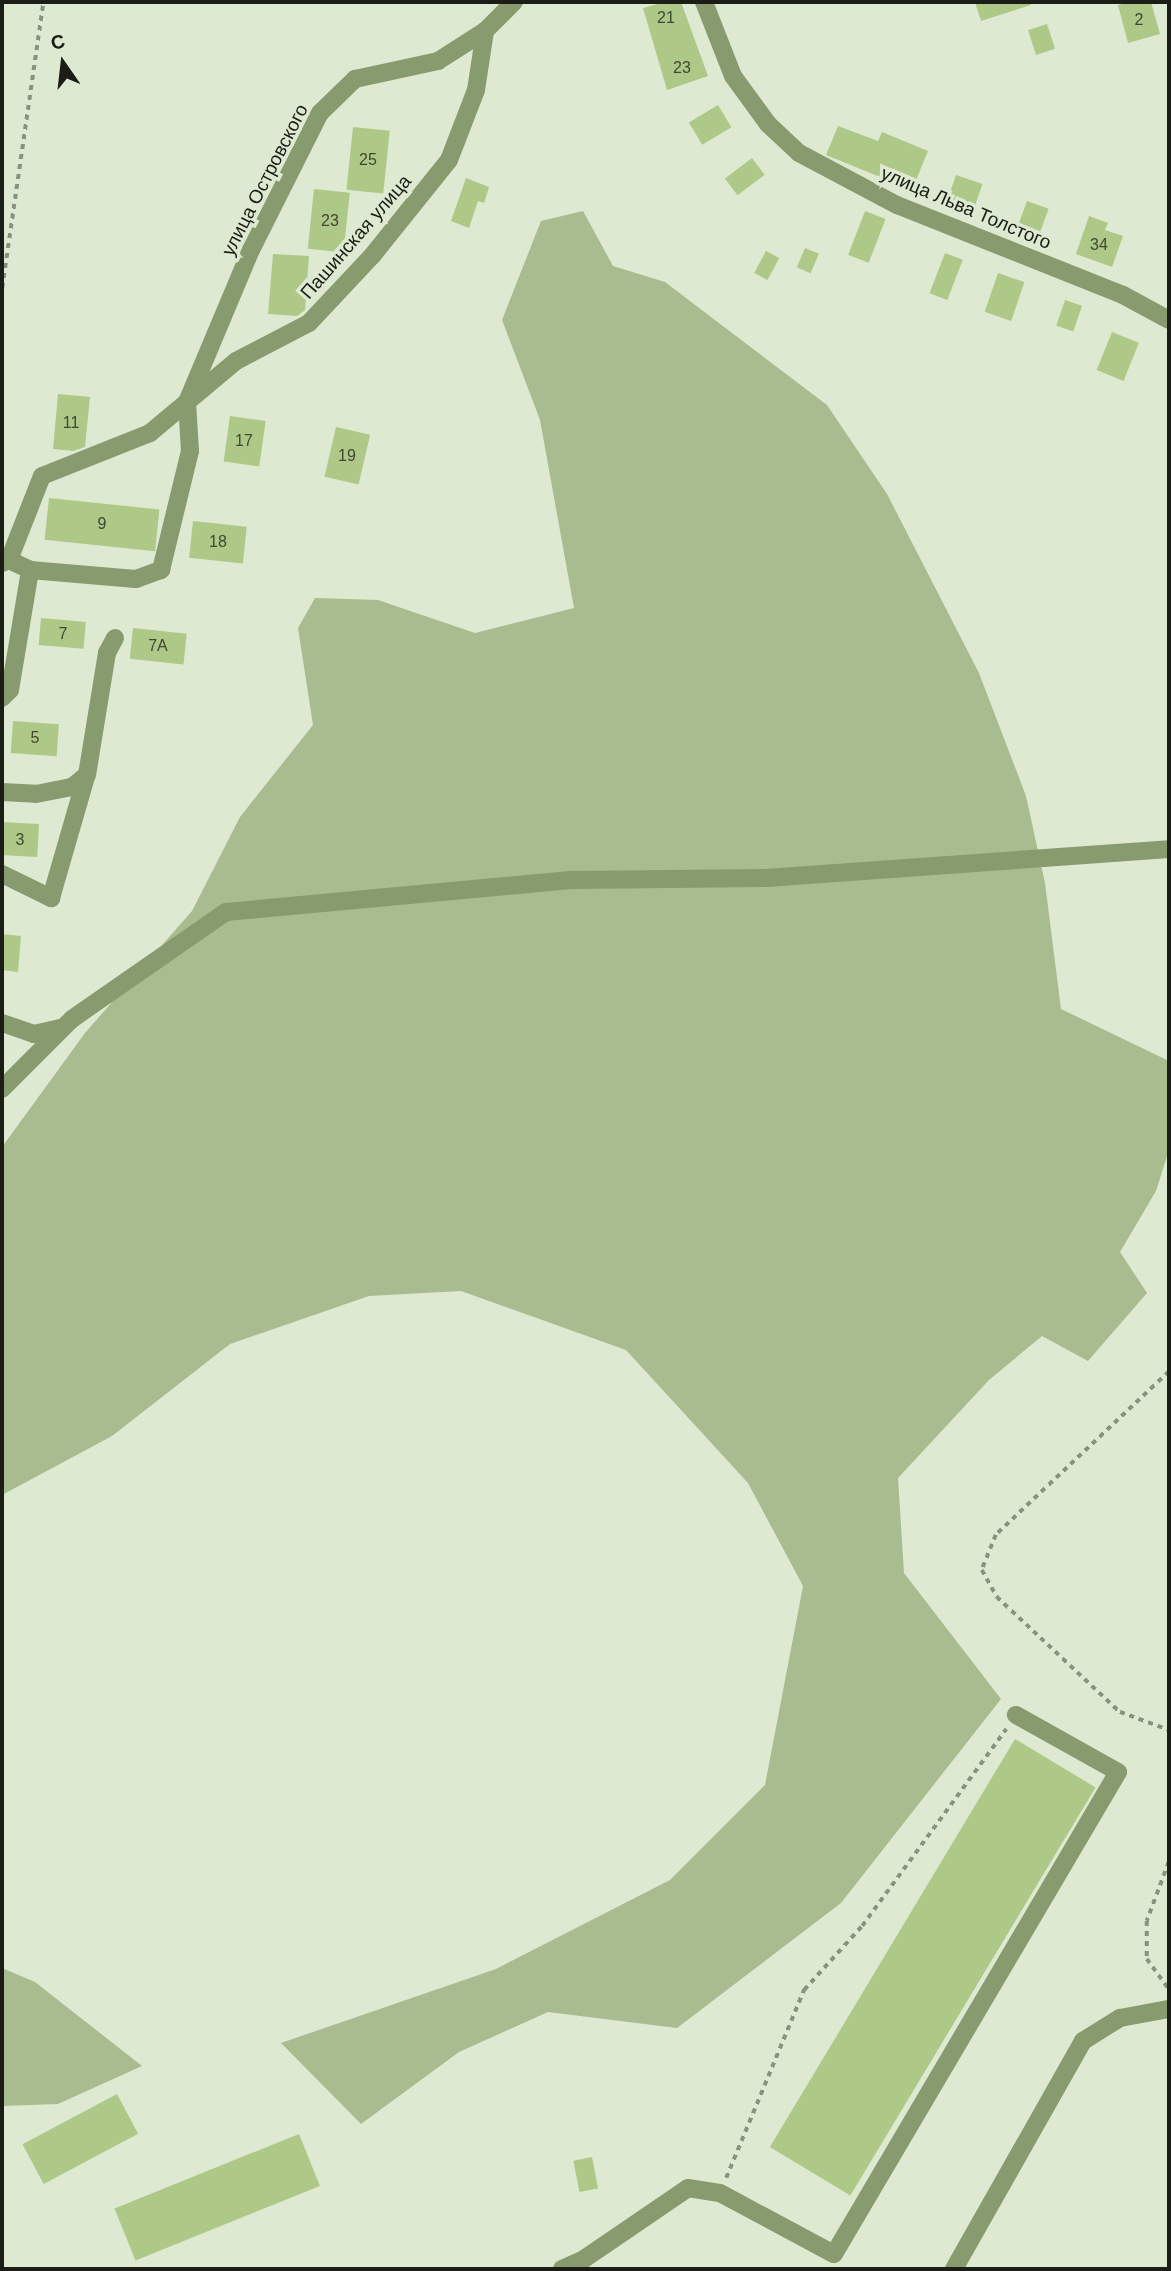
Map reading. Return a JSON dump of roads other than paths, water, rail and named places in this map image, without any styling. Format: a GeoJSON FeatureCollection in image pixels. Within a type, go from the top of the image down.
{"type":"FeatureCollection","features":[{"type":"Feature","properties":{"kind":"street","name":"улица Островского"},"geometry":{"type":"LineString","coordinates":[[187,402],[251,250],[320,113],[355,79],[438,61],[485,31],[514,2]]}},
{"type":"Feature","properties":{"kind":"street","name":"улица Льва Толстого"},"geometry":{"type":"LineString","coordinates":[[704,2],[733,76],[768,124],[799,153],[897,205],[1124,295],[1169,320]]}},
{"type":"Feature","properties":{"kind":"street","name":"Пашинская улица"},"geometry":{"type":"LineString","coordinates":[[5,562],[42,476],[149,433],[236,361],[309,323],[381,245],[449,160],[475,90],[485,31]]}},
{"type":"Feature","properties":{"kind":"street"},"geometry":{"type":"LineString","coordinates":[[5,562],[30,570],[136,579],[161,570],[190,451],[187,402]]}},
{"type":"Feature","properties":{"kind":"street"},"geometry":{"type":"LineString","coordinates":[[2,698],[10,690],[30,570]]}},
{"type":"Feature","properties":{"kind":"street"},"geometry":{"type":"LineString","coordinates":[[2,874],[51,898],[88,775],[107,653],[115,638]]}},
{"type":"Feature","properties":{"kind":"street"},"geometry":{"type":"LineString","coordinates":[[2,792],[36,794],[72,787],[88,775]]}},
{"type":"Feature","properties":{"kind":"street"},"geometry":{"type":"LineString","coordinates":[[2,1088],[61,1028],[226,912],[573,880],[766,878],[1169,849]]}},
{"type":"Feature","properties":{"kind":"street"},"geometry":{"type":"LineString","coordinates":[[2,1023],[34,1034],[61,1028]]}},
{"type":"Feature","properties":{"kind":"street"},"geometry":{"type":"LineString","coordinates":[[562,2269],[584,2259],[688,2188],[720,2193],[834,2254],[1118,1772],[1016,1715]]}},
{"type":"Feature","properties":{"kind":"street"},"geometry":{"type":"LineString","coordinates":[[954,2269],[1083,2041],[1119,2018],[1169,2009]]}}]}
